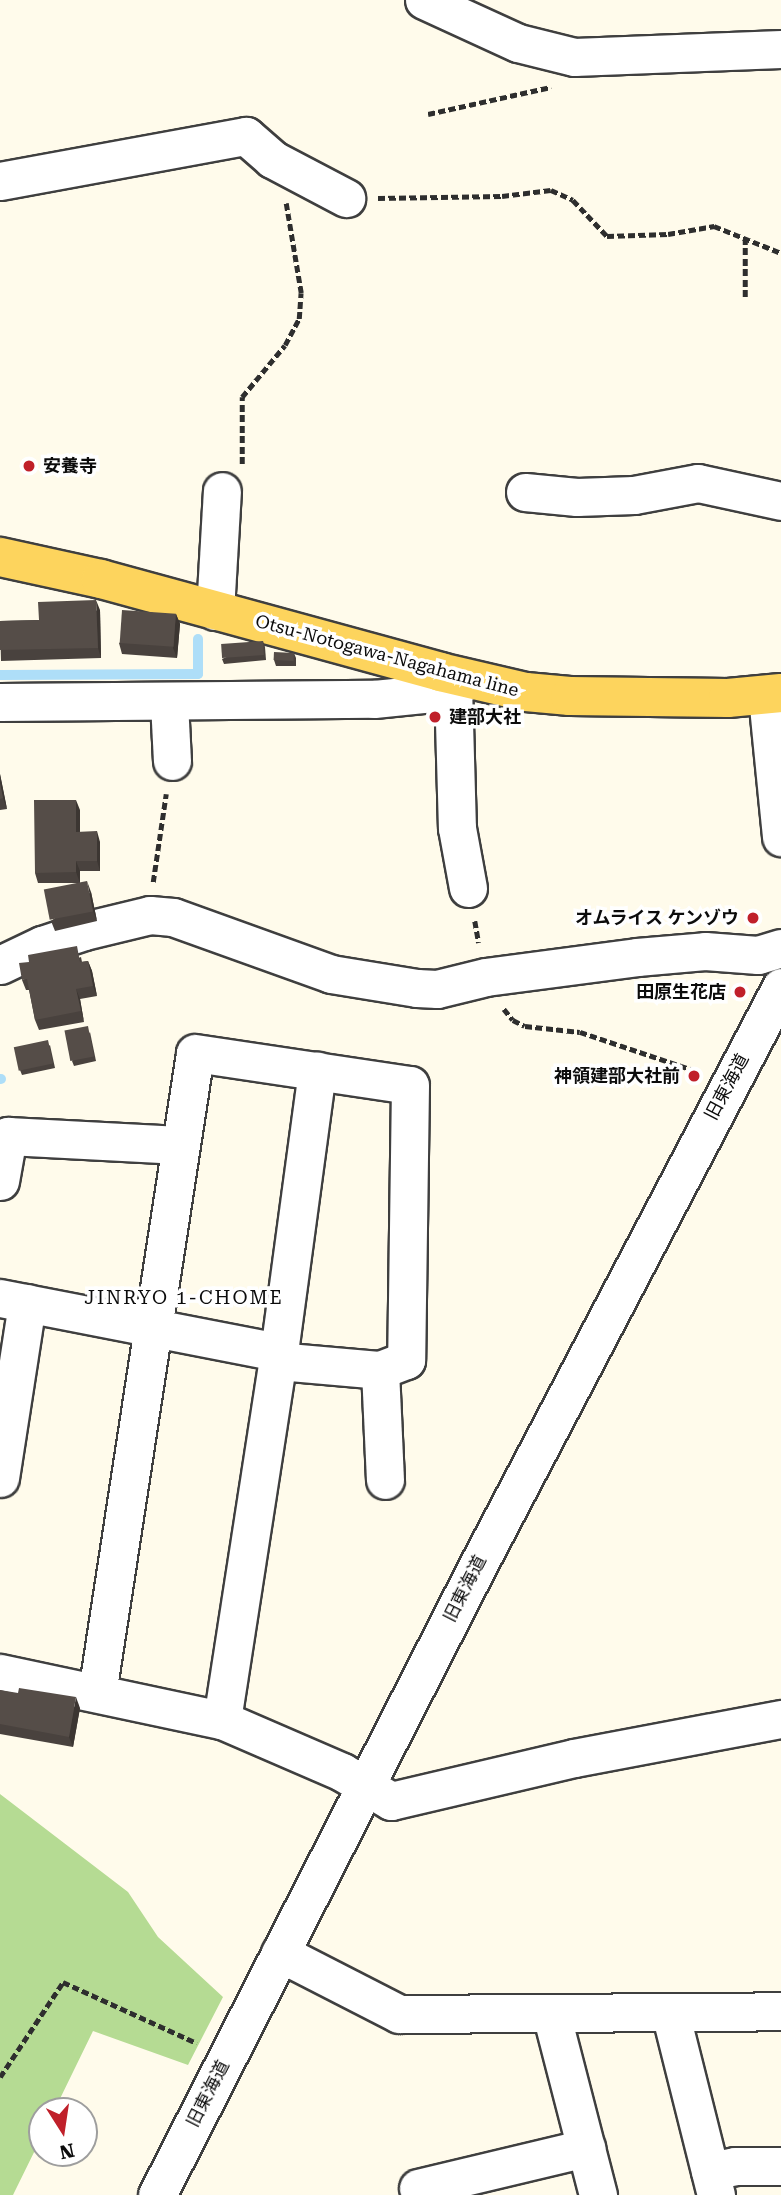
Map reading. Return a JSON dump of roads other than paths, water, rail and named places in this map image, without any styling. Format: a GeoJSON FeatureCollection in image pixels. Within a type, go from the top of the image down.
{"type":"FeatureCollection","features":[{"type":"Feature","properties":{"kind":"main road","name":"Otsu-Notogawa-Nagahama line"},"geometry":{"type":"LineString","coordinates":[[0,557],[101,579],[462,683],[570,696],[774,694]]}},
{"type":"Feature","properties":{"kind":"street"},"geometry":{"type":"LineString","coordinates":[[424,0],[518,43],[574,57],[781,49]]}},
{"type":"Feature","properties":{"kind":"street"},"geometry":{"type":"LineString","coordinates":[[0,181],[246,136],[272,159],[310,182],[346,198]]}},
{"type":"Feature","properties":{"kind":"street"},"geometry":{"type":"LineString","coordinates":[[525,492],[577,497],[634,495],[698,483],[781,501]]}},
{"type":"Feature","properties":{"kind":"street"},"geometry":{"type":"LineString","coordinates":[[215,611],[222,491]]}},
{"type":"Feature","properties":{"kind":"street"},"geometry":{"type":"LineString","coordinates":[[0,702],[374,699],[423,694],[462,683],[457,828],[468,888]]}},
{"type":"Feature","properties":{"kind":"street"},"geometry":{"type":"LineString","coordinates":[[774,694],[781,837]]}},
{"type":"Feature","properties":{"kind":"street"},"geometry":{"type":"LineString","coordinates":[[169,702],[172,761]]}},
{"type":"Feature","properties":{"kind":"street"},"geometry":{"type":"LineString","coordinates":[[0,965],[42,945],[83,931],[150,915],[173,917],[331,974],[437,989],[486,978],[637,957],[705,951],[758,955],[781,948]]}},
{"type":"Feature","properties":{"kind":"street","name":"旧東海道"},"geometry":{"type":"LineString","coordinates":[[157,2195],[483,1555],[781,987]]}},
{"type":"Feature","properties":{"kind":"street"},"geometry":{"type":"LineString","coordinates":[[0,1478],[13,1301],[151,1327],[278,1357],[380,1370],[406,1360],[410,1085],[195,1053],[151,1327],[97,1693]]}},
{"type":"Feature","properties":{"kind":"street"},"geometry":{"type":"LineString","coordinates":[[222,1720],[278,1357],[317,1071]]}},
{"type":"Feature","properties":{"kind":"street"},"geometry":{"type":"LineString","coordinates":[[0,1181],[8,1136],[180,1144]]}},
{"type":"Feature","properties":{"kind":"street"},"geometry":{"type":"LineString","coordinates":[[380,1370],[385,1480]]}},
{"type":"Feature","properties":{"kind":"street"},"geometry":{"type":"LineString","coordinates":[[0,1673],[222,1720],[342,1772],[391,1801],[574,1758],[781,1719]]}},
{"type":"Feature","properties":{"kind":"street"},"geometry":{"type":"LineString","coordinates":[[279,1952],[399,2014],[781,2011]]}},
{"type":"Feature","properties":{"kind":"street"},"geometry":{"type":"LineString","coordinates":[[670,2012],[713,2183],[735,2166],[781,2166]]}},
{"type":"Feature","properties":{"kind":"street"},"geometry":{"type":"LineString","coordinates":[[551,2013],[598,2195]]}},
{"type":"Feature","properties":{"kind":"street"},"geometry":{"type":"LineString","coordinates":[[418,2188],[586,2148]]}},
{"type":"Feature","properties":{"kind":"waterway"},"geometry":{"type":"LineString","coordinates":[[0,675],[198,674],[198,639]]}},
{"type":"Feature","properties":{"kind":"place","name":"安養寺"},"geometry":{"type":"Point","coordinates":[29,466]}},
{"type":"Feature","properties":{"kind":"place","name":"建部大社"},"geometry":{"type":"Point","coordinates":[435,717]}},
{"type":"Feature","properties":{"kind":"place","name":"オムライス ケンゾウ"},"geometry":{"type":"Point","coordinates":[753,918]}},
{"type":"Feature","properties":{"kind":"place","name":"田原生花店"},"geometry":{"type":"Point","coordinates":[740,992]}},
{"type":"Feature","properties":{"kind":"place","name":"神領建部大社前"},"geometry":{"type":"Point","coordinates":[694,1076]}},
{"type":"Feature","properties":{"kind":"district","name":"JINRYO 1-CHOME"},"geometry":{"type":"Point","coordinates":[184,1298]}}]}
